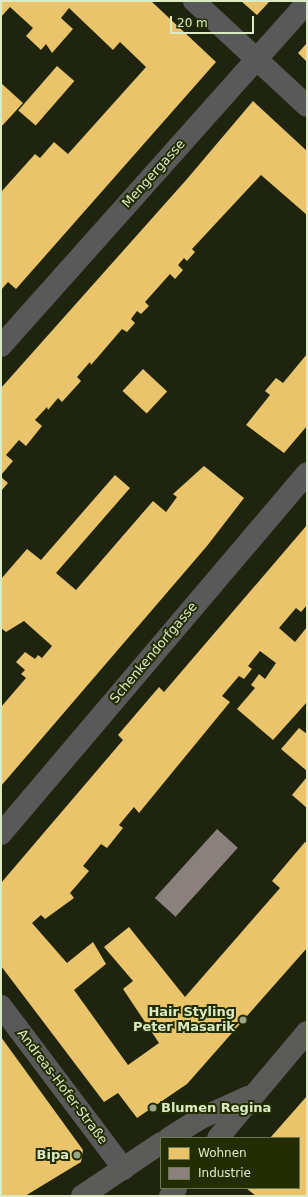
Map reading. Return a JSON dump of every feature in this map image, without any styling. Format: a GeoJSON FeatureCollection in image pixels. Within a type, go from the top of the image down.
{"type":"FeatureCollection","features":[{"type":"Feature","properties":{"kind":"main road"},"geometry":{"type":"LineString","coordinates":[[219,1137],[307,1032]]}},
{"type":"Feature","properties":{"kind":"main road"},"geometry":{"type":"LineString","coordinates":[[171,1137],[199,1119],[239,1102],[256,1092]]}},
{"type":"Feature","properties":{"kind":"main road"},"geometry":{"type":"LineString","coordinates":[[82,1196],[160,1144]]}},
{"type":"Feature","properties":{"kind":"street"},"geometry":{"type":"LineString","coordinates":[[194,1],[255,61],[307,106]]}},
{"type":"Feature","properties":{"kind":"street","name":"Mengergasse"},"geometry":{"type":"LineString","coordinates":[[1,346],[307,2]]}},
{"type":"Feature","properties":{"kind":"street","name":"Schenkendorfgasse"},"geometry":{"type":"LineString","coordinates":[[1,834],[307,473]]}},
{"type":"Feature","properties":{"kind":"street","name":"Andreas-Hofer-Straße"},"geometry":{"type":"LineString","coordinates":[[1,1006],[124,1168]]}},
{"type":"Feature","properties":{"kind":"building: Wohnen"},"geometry":{"type":"Polygon","coordinates":[[[1,1],[151,1],[216,62],[16,289],[8,282],[1,290],[1,192],[35,154],[40,158],[54,142],[68,154],[146,67],[120,42],[113,50],[69,8],[61,18],[73,29],[52,53],[46,44],[41,50],[26,36],[33,28],[10,7],[1,17],[1,1]]]}},
{"type":"Feature","properties":{"kind":"building: Wohnen"},"geometry":{"type":"Polygon","coordinates":[[[241,1],[270,1],[257,15],[241,1]]]}},
{"type":"Feature","properties":{"kind":"building: Wohnen"},"geometry":{"type":"Polygon","coordinates":[[[307,43],[307,62],[298,53],[307,43]]]}},
{"type":"Feature","properties":{"kind":"building: Wohnen"},"geometry":{"type":"Polygon","coordinates":[[[57,66],[74,81],[36,126],[18,111],[57,66]]]}},
{"type":"Feature","properties":{"kind":"building: Wohnen"},"geometry":{"type":"Polygon","coordinates":[[[1,83],[23,103],[1,127],[1,83]]]}},
{"type":"Feature","properties":{"kind":"building: Wohnen"},"geometry":{"type":"Polygon","coordinates":[[[253,101],[307,151],[307,215],[261,175],[192,249],[195,252],[187,261],[184,258],[178,265],[183,270],[175,279],[170,274],[145,302],[149,306],[141,314],[137,311],[131,319],[135,323],[127,332],[122,329],[91,365],[90,362],[77,377],[81,381],[62,402],[58,398],[48,410],[47,407],[35,420],[42,426],[26,446],[19,440],[6,455],[13,461],[1,475],[1,388],[187,179],[253,101]]]}},
{"type":"Feature","properties":{"kind":"building: Wohnen"},"geometry":{"type":"Polygon","coordinates":[[[307,354],[307,426],[284,453],[246,425],[270,395],[265,391],[276,378],[283,383],[307,354]]]}},
{"type":"Feature","properties":{"kind":"building: Wohnen"},"geometry":{"type":"Polygon","coordinates":[[[143,369],[167,392],[147,413],[123,391],[143,369]]]}},
{"type":"Feature","properties":{"kind":"building: Wohnen"},"geometry":{"type":"Polygon","coordinates":[[[204,466],[244,498],[207,546],[1,786],[1,707],[26,678],[21,674],[25,670],[16,662],[25,652],[35,659],[38,655],[42,658],[52,646],[24,621],[6,632],[1,628],[1,579],[27,549],[41,560],[115,475],[130,488],[56,573],[76,590],[153,501],[166,512],[177,497],[173,494],[204,466]]]}},
{"type":"Feature","properties":{"kind":"building: Wohnen"},"geometry":{"type":"Polygon","coordinates":[[[1,477],[8,483],[1,491],[1,477]]]}},
{"type":"Feature","properties":{"kind":"building: Wohnen"},"geometry":{"type":"Polygon","coordinates":[[[307,525],[307,605],[301,612],[296,608],[279,628],[295,642],[307,627],[307,702],[273,740],[237,709],[255,688],[251,685],[259,674],[265,679],[276,663],[260,651],[248,666],[252,669],[244,679],[239,676],[222,696],[230,702],[139,813],[134,807],[119,825],[123,828],[107,848],[101,844],[83,866],[89,871],[70,893],[74,898],[45,919],[41,915],[32,923],[67,963],[93,942],[106,964],[74,990],[128,1065],[159,1043],[123,989],[133,981],[104,947],[129,927],[185,997],[280,888],[272,881],[305,842],[307,843],[307,948],[187,1084],[137,1118],[118,1093],[104,1102],[1,966],[1,883],[123,740],[118,735],[159,687],[164,692],[307,525]]]}},
{"type":"Feature","properties":{"kind":"building: Wohnen"},"geometry":{"type":"Polygon","coordinates":[[[299,728],[307,734],[307,771],[281,749],[299,728]]]}},
{"type":"Feature","properties":{"kind":"building: Wohnen"},"geometry":{"type":"Polygon","coordinates":[[[307,777],[307,808],[292,795],[307,777]]]}},
{"type":"Feature","properties":{"kind":"building: Wohnen"},"geometry":{"type":"Polygon","coordinates":[[[1,1037],[83,1150],[81,1162],[25,1196],[1,1196],[1,1037]]]}},
{"type":"Feature","properties":{"kind":"building: Wohnen"},"geometry":{"type":"Polygon","coordinates":[[[307,1096],[307,1196],[256,1196],[247,1189],[300,1189],[300,1137],[271,1137],[307,1096]]]}},
{"type":"Feature","properties":{"kind":"building: Industrie"},"geometry":{"type":"Polygon","coordinates":[[[217,829],[238,848],[176,917],[155,898],[217,829]]]}},
{"type":"Feature","properties":{"kind":"tram line"},"geometry":{"type":"LineString","coordinates":[[209,1137],[307,1022]]}},
{"type":"Feature","properties":{"kind":"tram line"},"geometry":{"type":"LineString","coordinates":[[226,1137],[307,1042]]}},
{"type":"Feature","properties":{"kind":"tram line"},"geometry":{"type":"LineString","coordinates":[[161,1196],[166,1189]]}},
{"type":"Feature","properties":{"kind":"tram line"},"geometry":{"type":"LineString","coordinates":[[178,1196],[183,1189]]}},
{"type":"Feature","properties":{"kind":"place","name":"Hair Styling Peter Masarik"},"geometry":{"type":"Point","coordinates":[243,1020]}},
{"type":"Feature","properties":{"kind":"place","name":"Blumen Regina"},"geometry":{"type":"Point","coordinates":[153,1108]}},
{"type":"Feature","properties":{"kind":"place","name":"Bipa"},"geometry":{"type":"Point","coordinates":[77,1155]}}]}
